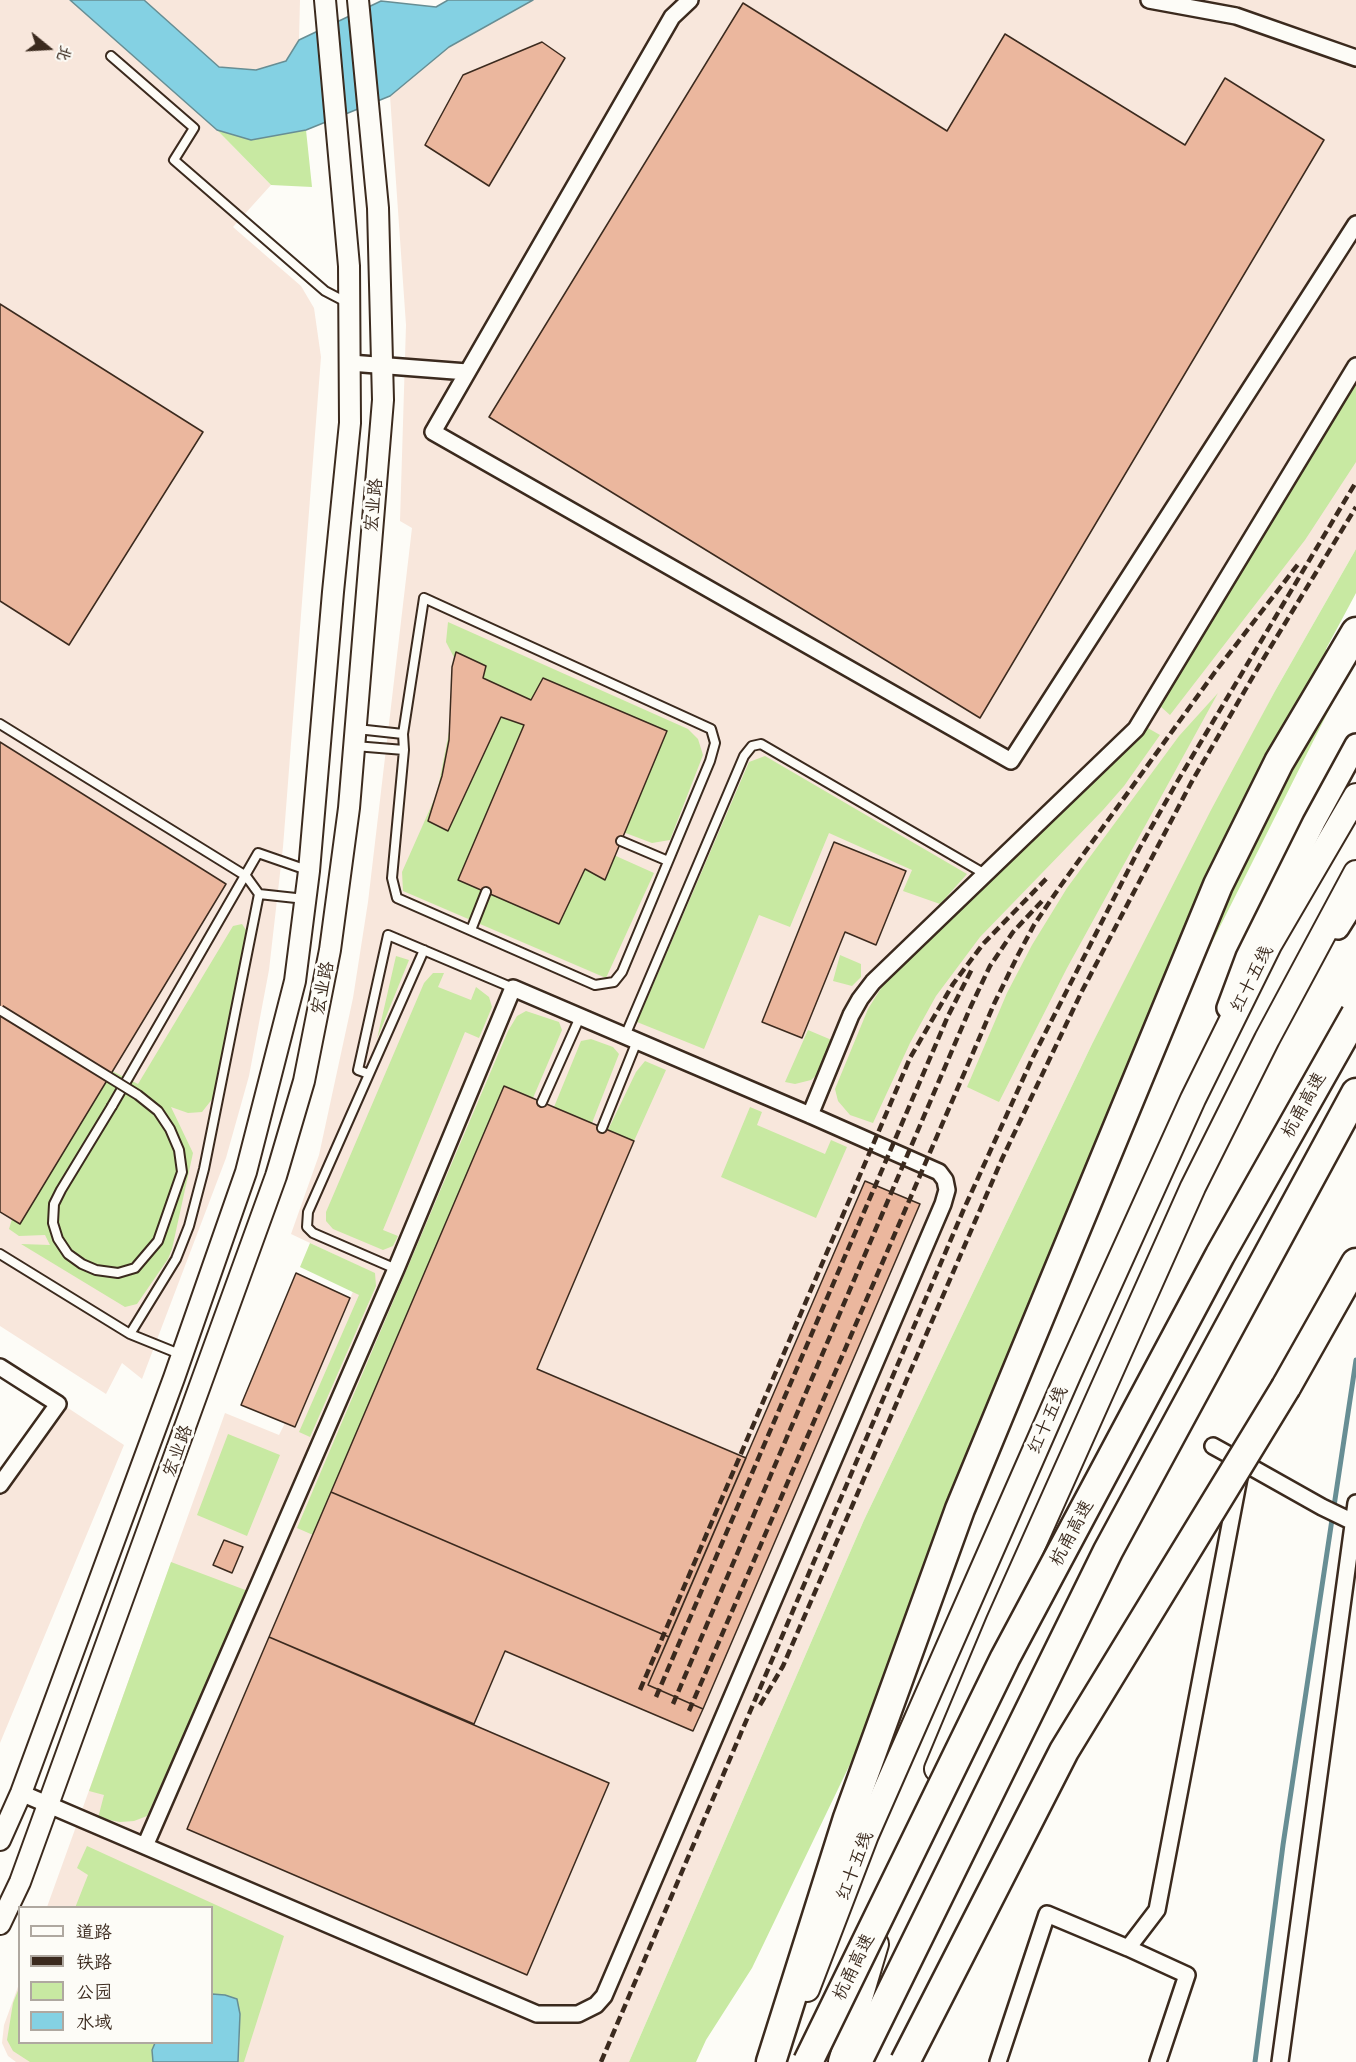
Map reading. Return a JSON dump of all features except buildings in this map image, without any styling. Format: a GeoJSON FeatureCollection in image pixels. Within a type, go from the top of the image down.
{"type":"FeatureCollection","features":[{"type":"Feature","properties":{"kind":"highway"},"geometry":{"type":"LineString","coordinates":[[771,2062],[848,1818],[960,1509],[1218,885],[1279,762],[1356,632]]}},
{"type":"Feature","properties":{"kind":"highway","name":"杭甬高速"},"geometry":{"type":"LineString","coordinates":[[808,2062],[1005,1658],[1220,1255],[1356,1014]]}},
{"type":"Feature","properties":{"kind":"highway"},"geometry":{"type":"LineString","coordinates":[[857,2062],[1108,1551],[1356,1092]]}},
{"type":"Feature","properties":{"kind":"highway"},"geometry":{"type":"LineString","coordinates":[[905,2062],[1064,1751],[1286,1387],[1356,1263]]}},
{"type":"Feature","properties":{"kind":"main road"},"geometry":{"type":"LineString","coordinates":[[1196,1093],[1247,957],[1314,822],[1356,745]]}},
{"type":"Feature","properties":{"kind":"main road","name":"红十五线"},"geometry":{"type":"LineString","coordinates":[[779,2062],[866,1835],[1069,1373],[1196,1093],[1269,945],[1356,795]]}},
{"type":"Feature","properties":{"kind":"main road","name":"红十五线"},"geometry":{"type":"LineString","coordinates":[[841,2062],[905,1846],[999,1621],[1188,1197],[1267,1040],[1356,873]]}},
{"type":"Feature","properties":{"kind":"main road"},"geometry":{"type":"LineString","coordinates":[[1267,1040],[1356,899]]}},
{"type":"Feature","properties":{"kind":"street","name":"宏业路"},"geometry":{"type":"LineString","coordinates":[[0,1840],[21,1793],[182,1355],[246,1172],[295,981],[309,871],[350,423],[349,266],[325,0]]}},
{"type":"Feature","properties":{"kind":"street","name":"宏业路"},"geometry":{"type":"LineString","coordinates":[[0,1924],[20,1882],[49,1804],[273,1185],[301,1092],[330,950],[349,808],[383,400],[378,208],[358,0]]}},
{"type":"Feature","properties":{"kind":"street"},"geometry":{"type":"LineString","coordinates":[[690,0],[672,17],[433,432],[1011,761],[1356,224]]}},
{"type":"Feature","properties":{"kind":"street"},"geometry":{"type":"LineString","coordinates":[[1149,0],[1236,16],[1356,58]]}},
{"type":"Feature","properties":{"kind":"street"},"geometry":{"type":"LineString","coordinates":[[350,363],[467,372]]}},
{"type":"Feature","properties":{"kind":"street"},"geometry":{"type":"LineString","coordinates":[[810,1115],[851,1015],[873,981],[1118,748],[1140,723],[1356,366]]}},
{"type":"Feature","properties":{"kind":"street"},"geometry":{"type":"LineString","coordinates":[[21,1793],[537,2014],[578,2014],[596,2005],[604,1996],[944,1204],[947,1190],[945,1180],[939,1173],[810,1115],[513,988],[396,1269],[145,1846]]}},
{"type":"Feature","properties":{"kind":"street"},"geometry":{"type":"LineString","coordinates":[[0,1367],[58,1404],[0,1485]]}},
{"type":"Feature","properties":{"kind":"street"},"geometry":{"type":"LineString","coordinates":[[1213,1446],[1349,1520]]}},
{"type":"Feature","properties":{"kind":"street"},"geometry":{"type":"LineString","coordinates":[[1128,1948],[1157,1910],[1242,1462]]}},
{"type":"Feature","properties":{"kind":"street"},"geometry":{"type":"LineString","coordinates":[[1280,2062],[1349,1520],[1356,1503]]}},
{"type":"Feature","properties":{"kind":"street"},"geometry":{"type":"LineString","coordinates":[[998,2062],[1047,1914],[1187,1975],[1158,2062]]}},
{"type":"Feature","properties":{"kind":"lane"},"geometry":{"type":"LineString","coordinates":[[111,56],[194,128],[174,160],[325,291],[350,304]]}},
{"type":"Feature","properties":{"kind":"lane"},"geometry":{"type":"LineString","coordinates":[[424,598],[711,729],[716,743],[622,972],[614,982],[595,985],[397,898],[392,878],[404,750],[403,734],[424,598]]}},
{"type":"Feature","properties":{"kind":"lane"},"geometry":{"type":"LineString","coordinates":[[0,724],[246,876],[259,894],[204,1169],[189,1226],[176,1258],[130,1334]]}},
{"type":"Feature","properties":{"kind":"lane"},"geometry":{"type":"LineString","coordinates":[[355,737],[403,734]]}},
{"type":"Feature","properties":{"kind":"lane"},"geometry":{"type":"LineString","coordinates":[[355,737],[404,750]]}},
{"type":"Feature","properties":{"kind":"lane"},"geometry":{"type":"LineString","coordinates":[[602,1128],[631,1039],[744,756],[752,747],[761,744],[985,874]]}},
{"type":"Feature","properties":{"kind":"lane"},"geometry":{"type":"LineString","coordinates":[[621,841],[668,861]]}},
{"type":"Feature","properties":{"kind":"lane"},"geometry":{"type":"LineString","coordinates":[[0,1010],[138,1095],[158,1111],[170,1129],[179,1150],[182,1172],[158,1241],[135,1268],[118,1273],[96,1270],[68,1254],[58,1239],[53,1224],[54,1204],[61,1190],[112,1106],[246,876],[258,853],[309,871]]}},
{"type":"Feature","properties":{"kind":"lane"},"geometry":{"type":"LineString","coordinates":[[471,930],[486,892]]}},
{"type":"Feature","properties":{"kind":"lane"},"geometry":{"type":"LineString","coordinates":[[259,894],[306,899]]}},
{"type":"Feature","properties":{"kind":"lane"},"geometry":{"type":"LineString","coordinates":[[369,1074],[358,1070],[388,935],[513,988]]}},
{"type":"Feature","properties":{"kind":"lane"},"geometry":{"type":"LineString","coordinates":[[396,1269],[313,1233],[307,1227],[308,1212],[424,950]]}},
{"type":"Feature","properties":{"kind":"lane"},"geometry":{"type":"LineString","coordinates":[[542,1102],[580,1017]]}},
{"type":"Feature","properties":{"kind":"lane"},"geometry":{"type":"LineString","coordinates":[[0,1254],[130,1334],[182,1355]]}},
{"type":"Feature","properties":{"kind":"shaded area"},"geometry":{"type":"Polygon","coordinates":[[[0,0],[70,0],[217,130],[271,185],[233,227],[301,286],[314,308],[321,357],[283,847],[269,970],[249,1076],[226,1158],[142,1379],[122,1363],[106,1394],[0,1326],[0,0]]]}},
{"type":"Feature","properties":{"kind":"shaded area"},"geometry":{"type":"Polygon","coordinates":[[[144,0],[300,0],[299,40],[286,61],[256,70],[219,68],[144,0]]]}},
{"type":"Feature","properties":{"kind":"shaded area"},"geometry":{"type":"Polygon","coordinates":[[[533,0],[1356,0],[1356,549],[1275,691],[1092,1044],[864,1520],[629,2062],[16,2062],[8,2056],[2,2043],[4,2025],[18,1987],[18,2044],[213,2044],[213,1906],[47,1906],[225,1413],[279,1435],[285,1423],[295,1427],[363,1268],[291,1234],[319,1155],[353,998],[368,902],[412,528],[400,521],[406,325],[390,96],[440,52],[533,0]]]}},
{"type":"Feature","properties":{"kind":"shaded area"},"geometry":{"type":"Polygon","coordinates":[[[65,1406],[124,1445],[0,1743],[0,1494],[65,1406]]]}},
{"type":"Feature","properties":{"kind":"green space"},"geometry":{"type":"Polygon","coordinates":[[[217,130],[251,139],[306,130],[312,187],[271,185],[217,130]]]}},
{"type":"Feature","properties":{"kind":"green space"},"geometry":{"type":"Polygon","coordinates":[[[1356,381],[1356,462],[1305,540],[1170,715],[1160,706],[1356,381]]]}},
{"type":"Feature","properties":{"kind":"green space"},"geometry":{"type":"Polygon","coordinates":[[[1356,549],[1356,593],[1326,649],[1342,684],[1172,1022],[901,1658],[752,1968],[706,2040],[696,2062],[629,2062],[864,1520],[1092,1044],[1211,810],[1275,691],[1356,549]]]}},
{"type":"Feature","properties":{"kind":"green space"},"geometry":{"type":"Polygon","coordinates":[[[448,622],[688,729],[698,739],[703,755],[670,840],[652,843],[615,829],[607,852],[654,873],[606,978],[403,891],[402,872],[437,793],[461,671],[446,642],[448,622]]]}},
{"type":"Feature","properties":{"kind":"green space"},"geometry":{"type":"Polygon","coordinates":[[[1218,693],[1067,968],[999,1102],[967,1087],[1007,993],[1032,945],[1067,888],[1179,736],[1218,693]]]}},
{"type":"Feature","properties":{"kind":"green space"},"geometry":{"type":"Polygon","coordinates":[[[1146,727],[1160,735],[1124,786],[980,937],[936,996],[910,1043],[873,1123],[850,1115],[838,1101],[835,1089],[868,1009],[883,985],[1146,727]]]}},
{"type":"Feature","properties":{"kind":"green space"},"geometry":{"type":"Polygon","coordinates":[[[765,756],[967,874],[940,904],[903,891],[912,870],[829,833],[790,927],[759,915],[704,1049],[637,1022],[749,762],[765,756]]]}},
{"type":"Feature","properties":{"kind":"green space"},"geometry":{"type":"Polygon","coordinates":[[[242,924],[248,933],[213,1098],[202,1112],[188,1113],[171,1107],[193,1153],[172,1249],[168,1259],[137,1304],[125,1307],[21,1244],[50,1245],[45,1235],[19,1236],[9,1229],[12,1219],[20,1223],[112,1071],[138,1084],[233,926],[242,924]]]}},
{"type":"Feature","properties":{"kind":"green space"},"geometry":{"type":"Polygon","coordinates":[[[840,955],[861,964],[861,977],[852,986],[833,981],[840,955]]]}},
{"type":"Feature","properties":{"kind":"green space"},"geometry":{"type":"Polygon","coordinates":[[[396,956],[409,960],[377,1039],[396,956]]]}},
{"type":"Feature","properties":{"kind":"green space"},"geometry":{"type":"Polygon","coordinates":[[[433,973],[444,973],[438,987],[471,1000],[476,987],[489,997],[492,1007],[479,1038],[465,1032],[383,1230],[398,1236],[393,1246],[383,1250],[333,1229],[326,1221],[326,1212],[424,983],[433,973]]]}},
{"type":"Feature","properties":{"kind":"green space"},"geometry":{"type":"Polygon","coordinates":[[[526,1011],[559,1022],[562,1030],[533,1098],[504,1086],[313,1535],[297,1528],[508,1031],[517,1016],[526,1011]]]}},
{"type":"Feature","properties":{"kind":"green space"},"geometry":{"type":"Polygon","coordinates":[[[808,1030],[834,1041],[821,1071],[811,1080],[795,1084],[785,1082],[808,1030]]]}},
{"type":"Feature","properties":{"kind":"green space"},"geometry":{"type":"Polygon","coordinates":[[[591,1039],[613,1047],[619,1054],[592,1123],[554,1107],[581,1041],[591,1039]]]}},
{"type":"Feature","properties":{"kind":"green space"},"geometry":{"type":"Polygon","coordinates":[[[645,1061],[666,1070],[634,1141],[608,1130],[636,1072],[645,1061]]]}},
{"type":"Feature","properties":{"kind":"green space"},"geometry":{"type":"Polygon","coordinates":[[[750,1107],[762,1112],[757,1125],[825,1154],[831,1140],[847,1147],[816,1218],[721,1177],[750,1107]]]}},
{"type":"Feature","properties":{"kind":"green space"},"geometry":{"type":"Polygon","coordinates":[[[310,1243],[375,1273],[376,1286],[310,1437],[299,1432],[359,1295],[300,1267],[310,1243]]]}},
{"type":"Feature","properties":{"kind":"green space"},"geometry":{"type":"Polygon","coordinates":[[[228,1434],[280,1455],[247,1536],[197,1515],[228,1434]]]}},
{"type":"Feature","properties":{"kind":"green space"},"geometry":{"type":"Polygon","coordinates":[[[171,1562],[248,1591],[147,1816],[134,1821],[120,1822],[98,1818],[104,1795],[89,1791],[171,1562]]]}},
{"type":"Feature","properties":{"kind":"green space"},"geometry":{"type":"Polygon","coordinates":[[[87,1846],[284,1936],[244,2062],[239,2062],[240,2014],[225,1995],[213,1994],[213,1906],[76,1906],[88,1875],[77,1868],[87,1846]]]}},
{"type":"Feature","properties":{"kind":"green space"},"geometry":{"type":"Polygon","coordinates":[[[18,1990],[18,2044],[155,2044],[152,2050],[153,2062],[30,2062],[13,2051],[7,2040],[13,2003],[18,1990]]]}},
{"type":"Feature","properties":{"kind":"water"},"geometry":{"type":"Polygon","coordinates":[[[70,0],[144,0],[219,67],[256,70],[286,61],[299,40],[381,1],[436,7],[448,0],[533,0],[449,47],[390,96],[306,130],[251,140],[217,130],[70,0]]]}},
{"type":"Feature","properties":{"kind":"water"},"geometry":{"type":"Polygon","coordinates":[[[213,1994],[237,1999],[240,2014],[238,2062],[153,2062],[152,2050],[155,2044],[213,2044],[213,1994]]]}},
{"type":"Feature","properties":{"kind":"waterway"},"geometry":{"type":"LineString","coordinates":[[1255,2062],[1283,1845],[1356,1360]]}},
{"type":"Feature","properties":{"kind":"railway"},"geometry":{"type":"LineString","coordinates":[[601,2062],[963,1211],[1033,1057],[1139,849],[1356,482]]}},
{"type":"Feature","properties":{"kind":"railway"},"geometry":{"type":"LineString","coordinates":[[760,1705],[783,1666],[1002,1159],[1082,991],[1191,783],[1356,507]]}},
{"type":"Feature","properties":{"kind":"railway"},"geometry":{"type":"LineString","coordinates":[[689,1711],[994,1004],[1018,955],[1034,925],[1059,888],[1215,672],[1299,563]]}},
{"type":"Feature","properties":{"kind":"railway"},"geometry":{"type":"LineString","coordinates":[[640,1690],[910,1058],[953,984],[983,944],[1048,877]]}},
{"type":"Feature","properties":{"kind":"railway"},"geometry":{"type":"LineString","coordinates":[[673,1704],[971,1006],[990,966],[1013,932],[1044,899]]}},
{"type":"Feature","properties":{"kind":"railway"},"geometry":{"type":"LineString","coordinates":[[656,1697],[948,1016],[973,967]]}}]}
